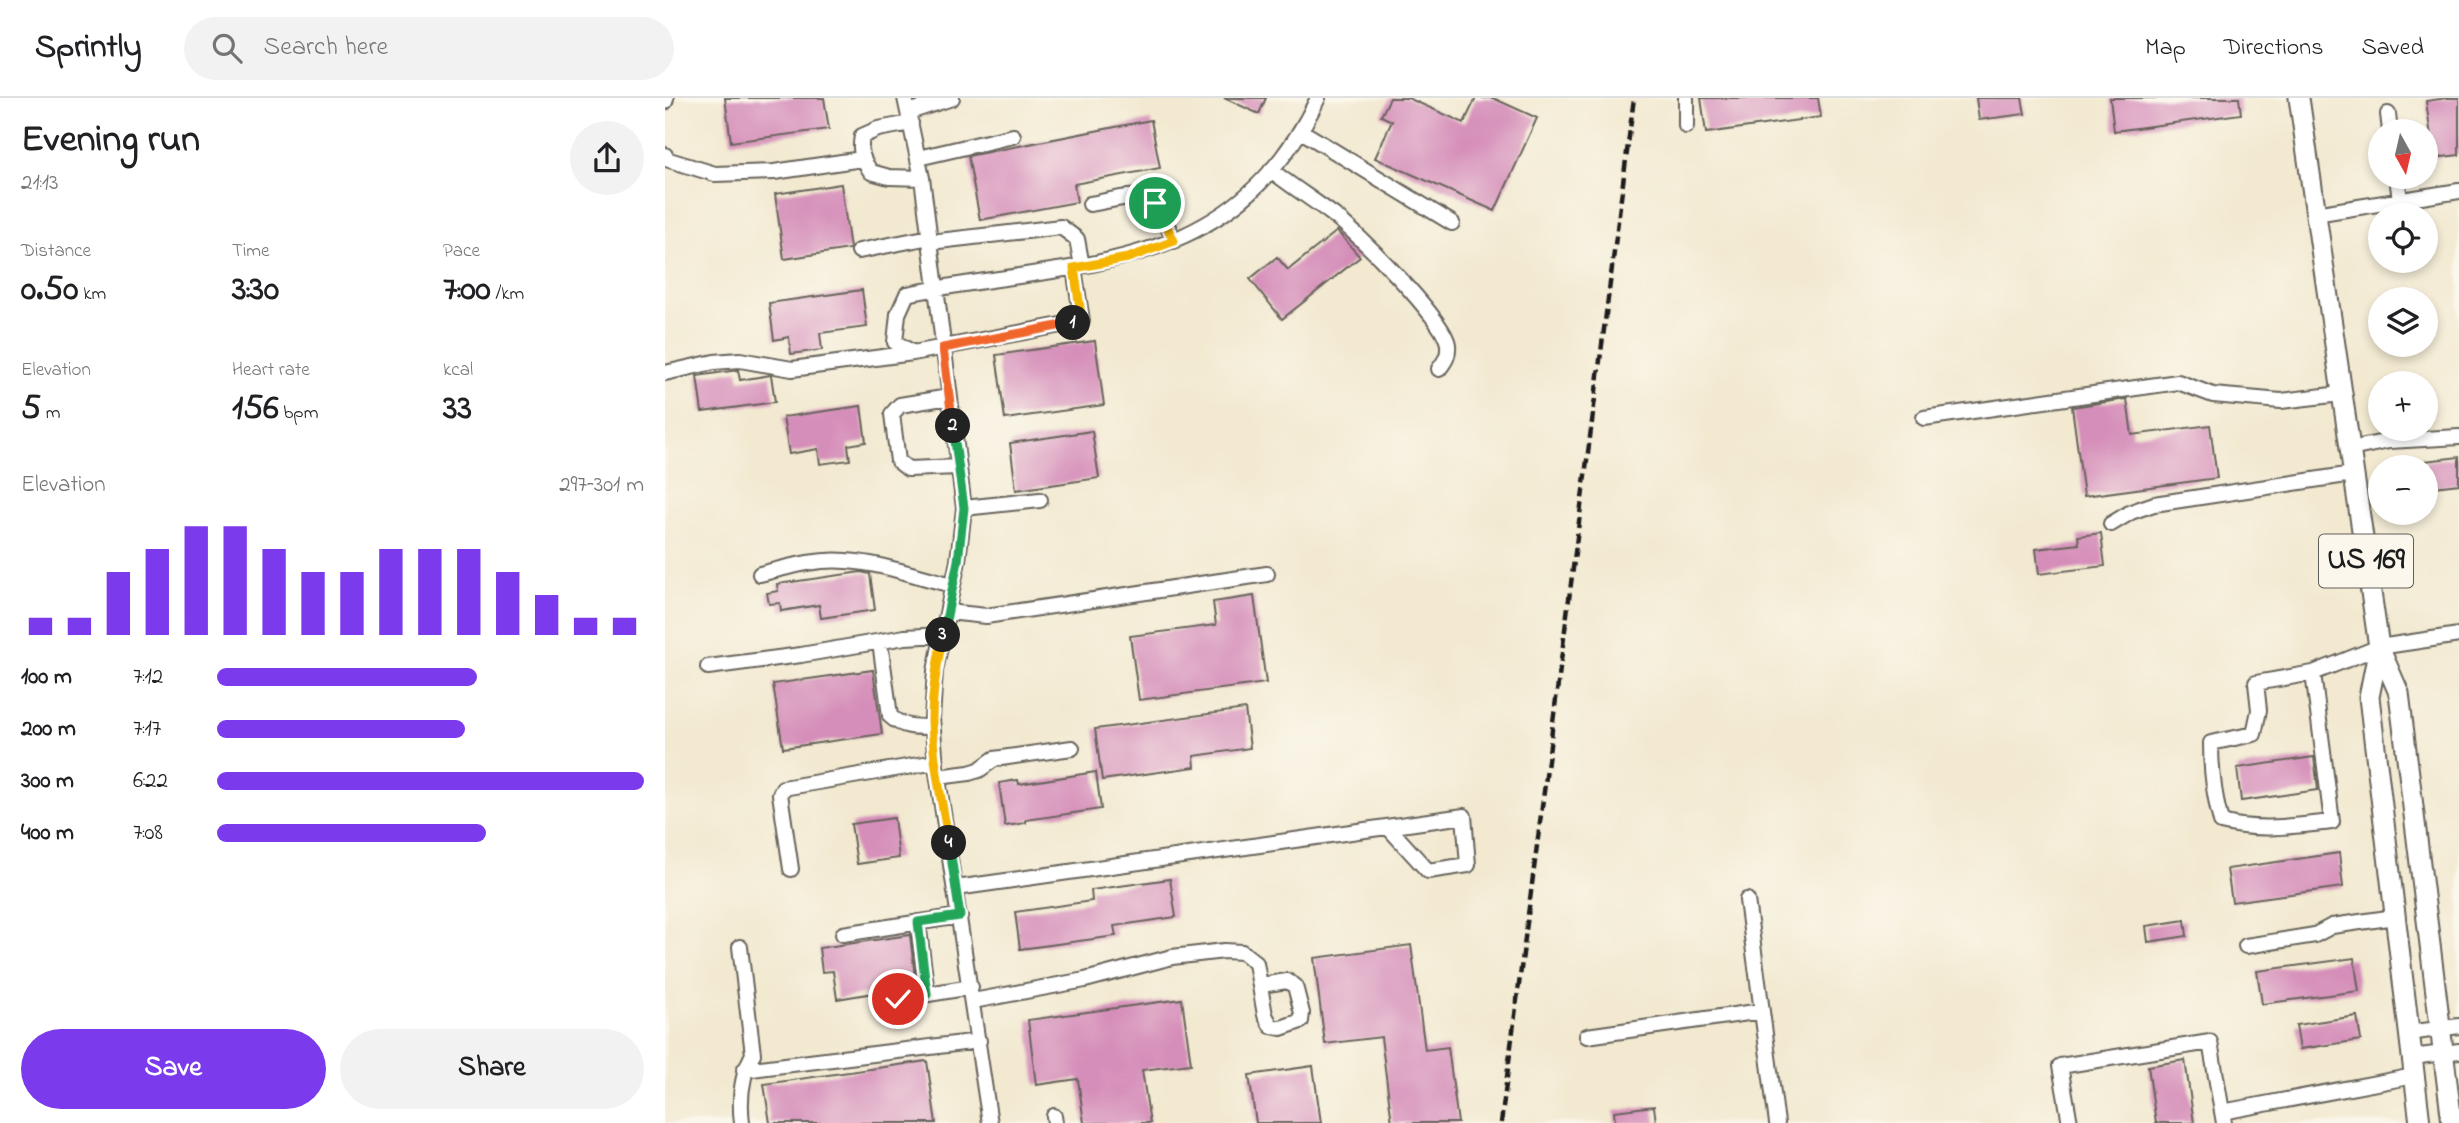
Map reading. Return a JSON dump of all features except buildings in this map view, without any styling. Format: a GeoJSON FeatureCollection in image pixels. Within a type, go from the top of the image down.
{"type":"FeatureCollection","features":[{"type":"Feature","properties":{"kind":"highway","name":"US 169"},"geometry":{"type":"LineString","coordinates":[[2299,98],[2379,647],[2399,693],[2450,1027],[2452,1123]]}},
{"type":"Feature","properties":{"kind":"highway","name":"US 169"},"geometry":{"type":"LineString","coordinates":[[2379,647],[2369,697],[2420,1123]]}},
{"type":"Feature","properties":{"kind":"street"},"geometry":{"type":"LineString","coordinates":[[922,178],[889,177],[871,172],[859,149],[862,136],[908,111],[952,98]]}},
{"type":"Feature","properties":{"kind":"street"},"geometry":{"type":"LineString","coordinates":[[913,353],[895,342],[898,314],[907,295],[1128,258],[1202,228],[1234,205],[1271,170],[1301,131],[1318,98]]}},
{"type":"Feature","properties":{"kind":"street"},"geometry":{"type":"LineString","coordinates":[[1686,98],[1686,126]]}},
{"type":"Feature","properties":{"kind":"street"},"geometry":{"type":"LineString","coordinates":[[908,111],[922,178],[964,508],[953,585],[935,671],[933,727],[990,1123]]}},
{"type":"Feature","properties":{"kind":"street"},"geometry":{"type":"LineString","coordinates":[[2388,114],[2389,119]]}},
{"type":"Feature","properties":{"kind":"street"},"geometry":{"type":"LineString","coordinates":[[1301,131],[1452,223]]}},
{"type":"Feature","properties":{"kind":"street"},"geometry":{"type":"LineString","coordinates":[[918,158],[1013,136]]}},
{"type":"Feature","properties":{"kind":"street"},"geometry":{"type":"LineString","coordinates":[[665,155],[666,159],[682,166],[715,174],[774,172],[862,159]]}},
{"type":"Feature","properties":{"kind":"street"},"geometry":{"type":"LineString","coordinates":[[1271,170],[1334,215],[1413,292],[1443,331],[1448,343],[1448,357],[1439,369]]}},
{"type":"Feature","properties":{"kind":"street"},"geometry":{"type":"LineString","coordinates":[[2398,189],[2400,200]]}},
{"type":"Feature","properties":{"kind":"street"},"geometry":{"type":"LineString","coordinates":[[2315,214],[2459,191]]}},
{"type":"Feature","properties":{"kind":"street"},"geometry":{"type":"LineString","coordinates":[[1090,204],[1135,196],[1147,197],[1155,203],[1174,241]]}},
{"type":"Feature","properties":{"kind":"street"},"geometry":{"type":"LineString","coordinates":[[665,373],[714,362],[740,360],[792,369],[913,353],[1082,321],[1077,239],[1061,227],[930,239],[859,251]]}},
{"type":"Feature","properties":{"kind":"street"},"geometry":{"type":"LineString","coordinates":[[1924,418],[2178,382],[2213,395],[2281,401],[2341,394]]}},
{"type":"Feature","properties":{"kind":"street"},"geometry":{"type":"LineString","coordinates":[[949,397],[900,405],[892,414],[898,461],[908,469],[958,467]]}},
{"type":"Feature","properties":{"kind":"street"},"geometry":{"type":"LineString","coordinates":[[2350,449],[2389,441],[2459,437]]}},
{"type":"Feature","properties":{"kind":"street"},"geometry":{"type":"LineString","coordinates":[[2111,524],[2131,512],[2154,504],[2354,474]]}},
{"type":"Feature","properties":{"kind":"street"},"geometry":{"type":"LineString","coordinates":[[964,508],[1040,500]]}},
{"type":"Feature","properties":{"kind":"street"},"geometry":{"type":"LineString","coordinates":[[760,574],[809,563],[845,560],[878,565],[953,585]]}},
{"type":"Feature","properties":{"kind":"street"},"geometry":{"type":"LineString","coordinates":[[948,612],[986,616],[1267,574]]}},
{"type":"Feature","properties":{"kind":"street"},"geometry":{"type":"LineString","coordinates":[[708,667],[905,638],[943,635]]}},
{"type":"Feature","properties":{"kind":"street"},"geometry":{"type":"LineString","coordinates":[[2313,673],[2332,822],[2246,829],[2221,822],[2211,769],[2211,743],[2254,734],[2259,710],[2256,683],[2313,673],[2379,647],[2459,635]]}},
{"type":"Feature","properties":{"kind":"street"},"geometry":{"type":"LineString","coordinates":[[880,642],[890,716],[907,727],[933,727]]}},
{"type":"Feature","properties":{"kind":"street"},"geometry":{"type":"LineString","coordinates":[[791,869],[780,794],[783,788],[937,769],[969,773],[979,770],[994,759],[1072,748]]}},
{"type":"Feature","properties":{"kind":"street"},"geometry":{"type":"LineString","coordinates":[[956,888],[1464,816],[1468,865],[1428,871],[1388,827]]}},
{"type":"Feature","properties":{"kind":"street"},"geometry":{"type":"LineString","coordinates":[[1748,901],[1777,1123]]}},
{"type":"Feature","properties":{"kind":"street"},"geometry":{"type":"LineString","coordinates":[[843,934],[960,916]]}},
{"type":"Feature","properties":{"kind":"street"},"geometry":{"type":"LineString","coordinates":[[2246,946],[2315,935],[2332,926],[2395,917]]}},
{"type":"Feature","properties":{"kind":"street"},"geometry":{"type":"LineString","coordinates":[[918,922],[927,994]]}},
{"type":"Feature","properties":{"kind":"street"},"geometry":{"type":"LineString","coordinates":[[740,947],[753,1054],[744,1070],[740,1104],[742,1123]]}},
{"type":"Feature","properties":{"kind":"street"},"geometry":{"type":"LineString","coordinates":[[898,999],[927,994],[972,994],[1085,980],[1172,957],[1224,951],[1242,952],[1256,963],[1261,985]]}},
{"type":"Feature","properties":{"kind":"street"},"geometry":{"type":"LineString","coordinates":[[1587,1036],[1762,1011]]}},
{"type":"Feature","properties":{"kind":"street"},"geometry":{"type":"LineString","coordinates":[[2409,1032],[2450,1027]]}},
{"type":"Feature","properties":{"kind":"street"},"geometry":{"type":"LineString","coordinates":[[744,1070],[979,1041]]}},
{"type":"Feature","properties":{"kind":"street"},"geometry":{"type":"LineString","coordinates":[[2070,1123],[2060,1066],[2210,1042],[2223,1117],[2413,1066],[2451,1052]]}},
{"type":"Feature","properties":{"kind":"railway"},"geometry":{"type":"LineString","coordinates":[[1501,1123],[1634,98]]}},
{"type":"Feature","properties":{"kind":"route"},"geometry":{"type":"LineString","coordinates":[[898,999],[927,994],[918,922],[960,916],[936,766],[932,719],[935,671],[958,561],[964,508],[943,348],[1082,321],[1074,268],[1128,258],[1174,241],[1155,203]]}}]}
